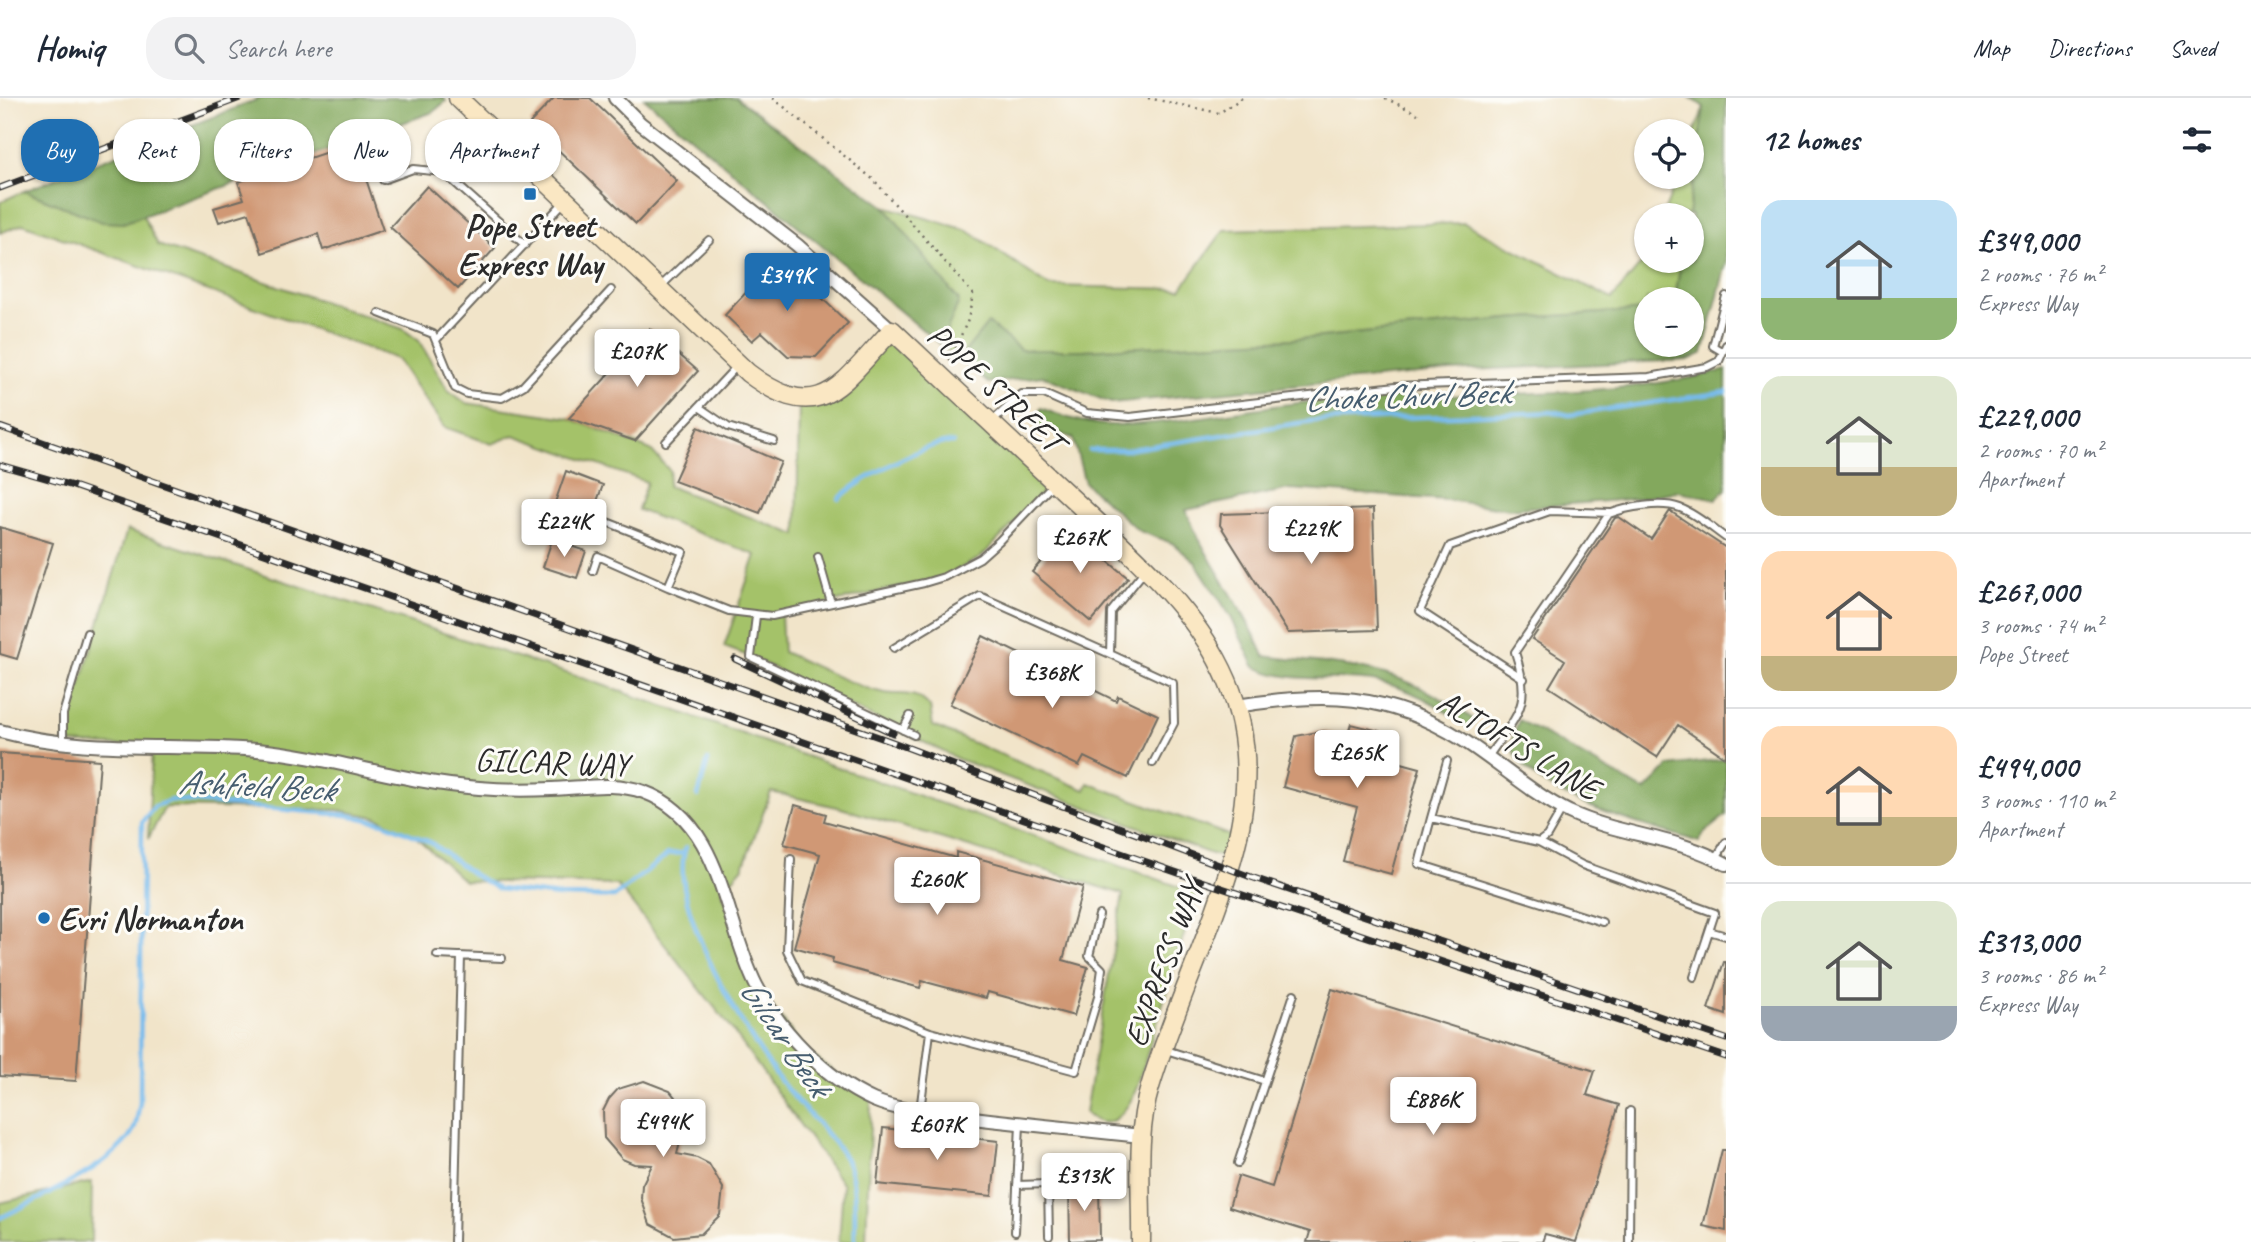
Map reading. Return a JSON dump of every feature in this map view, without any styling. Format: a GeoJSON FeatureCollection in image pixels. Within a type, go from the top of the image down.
{"type":"FeatureCollection","features":[{"type":"Feature","properties":{"kind":"street","name":"POPE STREET"},"geometry":{"type":"LineString","coordinates":[[458,98],[738,364],[766,387],[799,400],[832,393],[892,330],[1147,567],[1199,627],[1220,663],[1237,706]]}},
{"type":"Feature","properties":{"kind":"street"},"geometry":{"type":"LineString","coordinates":[[615,98],[640,123],[787,236],[892,330]]}},
{"type":"Feature","properties":{"kind":"street","name":"ALTOFTS LANE"},"geometry":{"type":"LineString","coordinates":[[1237,706],[1297,696],[1336,697],[1376,703],[1421,716],[1563,808],[1602,825],[1686,844],[1721,861]]}},
{"type":"Feature","properties":{"kind":"street","name":"EXPRESS WAY"},"geometry":{"type":"LineString","coordinates":[[1141,1242],[1142,1136],[1149,1088],[1232,859],[1244,772],[1243,738],[1237,706]]}},
{"type":"Feature","properties":{"kind":"street","name":"GILCAR WAY"},"geometry":{"type":"LineString","coordinates":[[0,731],[63,743],[260,751],[440,784],[512,790],[612,786],[651,795],[675,808],[705,847],[756,985],[806,1051],[855,1089],[888,1105],[920,1111],[1142,1136]]}},
{"type":"Feature","properties":{"kind":"lane"},"geometry":{"type":"LineString","coordinates":[[411,170],[443,172],[525,245]]}},
{"type":"Feature","properties":{"kind":"lane"},"geometry":{"type":"LineString","coordinates":[[437,339],[566,200]]}},
{"type":"Feature","properties":{"kind":"lane"},"geometry":{"type":"LineString","coordinates":[[658,288],[709,240]]}},
{"type":"Feature","properties":{"kind":"lane"},"geometry":{"type":"LineString","coordinates":[[379,313],[424,328],[437,339],[440,358],[454,388],[467,394],[502,398],[523,386],[611,290]]}},
{"type":"Feature","properties":{"kind":"lane"},"geometry":{"type":"LineString","coordinates":[[991,423],[1022,394],[1044,394],[1087,413],[1130,417],[1396,386],[1649,377],[1707,367],[1719,361],[1725,349],[1713,346],[1726,296]]}},
{"type":"Feature","properties":{"kind":"lane"},"geometry":{"type":"LineString","coordinates":[[666,442],[738,364]]}},
{"type":"Feature","properties":{"kind":"lane"},"geometry":{"type":"LineString","coordinates":[[699,407],[728,427],[774,441]]}},
{"type":"Feature","properties":{"kind":"lane"},"geometry":{"type":"LineString","coordinates":[[593,571],[598,556],[729,611],[772,616],[924,583],[960,569],[999,541],[1055,482]]}},
{"type":"Feature","properties":{"kind":"lane"},"geometry":{"type":"LineString","coordinates":[[1524,679],[1420,611],[1450,546],[1550,511],[1613,513],[1674,506],[1726,538]]}},
{"type":"Feature","properties":{"kind":"lane"},"geometry":{"type":"LineString","coordinates":[[1488,758],[1524,701],[1524,679],[1515,652],[1599,526],[1613,513]]}},
{"type":"Feature","properties":{"kind":"lane"},"geometry":{"type":"LineString","coordinates":[[607,522],[683,552],[668,587]]}},
{"type":"Feature","properties":{"kind":"lane"},"geometry":{"type":"LineString","coordinates":[[818,556],[831,603]]}},
{"type":"Feature","properties":{"kind":"lane"},"geometry":{"type":"LineString","coordinates":[[1110,654],[1111,612],[1147,567]]}},
{"type":"Feature","properties":{"kind":"lane"},"geometry":{"type":"LineString","coordinates":[[894,648],[980,596],[1110,654],[1173,683],[1174,723],[1153,764]]}},
{"type":"Feature","properties":{"kind":"lane"},"geometry":{"type":"LineString","coordinates":[[756,615],[751,657],[914,735]]}},
{"type":"Feature","properties":{"kind":"lane"},"geometry":{"type":"LineString","coordinates":[[63,743],[63,714],[87,633]]}},
{"type":"Feature","properties":{"kind":"lane"},"geometry":{"type":"LineString","coordinates":[[903,730],[910,716]]}},
{"type":"Feature","properties":{"kind":"lane"},"geometry":{"type":"LineString","coordinates":[[1447,761],[1419,864],[1602,922]]}},
{"type":"Feature","properties":{"kind":"lane"},"geometry":{"type":"LineString","coordinates":[[1539,842],[1547,836],[1563,808]]}},
{"type":"Feature","properties":{"kind":"lane"},"geometry":{"type":"LineString","coordinates":[[1432,818],[1539,842],[1582,865],[1715,913],[1694,977]]}},
{"type":"Feature","properties":{"kind":"lane"},"geometry":{"type":"LineString","coordinates":[[1721,861],[1726,842]]}},
{"type":"Feature","properties":{"kind":"lane"},"geometry":{"type":"LineString","coordinates":[[791,859],[787,950],[802,981],[930,1032],[1076,1072],[1098,997],[1102,969],[1089,956],[1099,915]]}},
{"type":"Feature","properties":{"kind":"lane"},"geometry":{"type":"LineString","coordinates":[[1709,930],[1726,936]]}},
{"type":"Feature","properties":{"kind":"lane"},"geometry":{"type":"LineString","coordinates":[[437,956],[502,958]]}},
{"type":"Feature","properties":{"kind":"lane"},"geometry":{"type":"LineString","coordinates":[[454,1242],[461,956]]}},
{"type":"Feature","properties":{"kind":"lane"},"geometry":{"type":"LineString","coordinates":[[1238,1163],[1294,994]]}},
{"type":"Feature","properties":{"kind":"lane"},"geometry":{"type":"LineString","coordinates":[[920,1111],[930,1032]]}},
{"type":"Feature","properties":{"kind":"lane"},"geometry":{"type":"LineString","coordinates":[[1164,1049],[1265,1081]]}},
{"type":"Feature","properties":{"kind":"lane"},"geometry":{"type":"LineString","coordinates":[[1629,1242],[1630,1111]]}},
{"type":"Feature","properties":{"kind":"lane"},"geometry":{"type":"LineString","coordinates":[[1014,1232],[1020,1124]]}},
{"type":"Feature","properties":{"kind":"lane"},"geometry":{"type":"LineString","coordinates":[[1049,1160],[1049,1236]]}},
{"type":"Feature","properties":{"kind":"lane"},"geometry":{"type":"LineString","coordinates":[[1017,1185],[1048,1184]]}},
{"type":"Feature","properties":{"kind":"path"},"geometry":{"type":"LineString","coordinates":[[773,98],[874,180],[974,295],[968,320],[942,376]]}},
{"type":"Feature","properties":{"kind":"path"},"geometry":{"type":"LineString","coordinates":[[1148,98],[1219,113],[1242,98]]}},
{"type":"Feature","properties":{"kind":"path"},"geometry":{"type":"LineString","coordinates":[[1385,98],[1418,114]]}},
{"type":"Feature","properties":{"kind":"green space"},"geometry":{"type":"Polygon","coordinates":[[[261,98],[443,98],[446,101],[433,112],[411,120],[328,119],[328,150],[314,155],[314,119],[214,119],[214,182],[238,182],[123,223],[102,222],[24,191],[47,182],[99,182],[99,162],[113,156],[113,182],[200,182],[200,122],[261,98]]]}},
{"type":"Feature","properties":{"kind":"green space"},"geometry":{"type":"Polygon","coordinates":[[[644,98],[736,98],[884,206],[959,301],[941,345],[644,98]]]}},
{"type":"Feature","properties":{"kind":"green space"},"geometry":{"type":"Polygon","coordinates":[[[1691,98],[1726,98],[1726,264],[1704,349],[1704,287],[1677,287],[1679,273],[1704,273],[1704,203],[1690,203],[1692,189],[1704,189],[1704,107],[1691,98]]]}},
{"type":"Feature","properties":{"kind":"green space"},"geometry":{"type":"Polygon","coordinates":[[[1673,189],[1692,189],[1690,203],[1668,203],[1673,189]]]}},
{"type":"Feature","properties":{"kind":"green space"},"geometry":{"type":"Polygon","coordinates":[[[24,191],[82,214],[123,223],[142,214],[158,245],[403,329],[419,341],[448,390],[466,403],[569,418],[651,450],[670,471],[668,486],[797,535],[799,400],[832,393],[892,330],[1055,482],[980,558],[944,577],[781,614],[783,652],[861,686],[920,698],[930,707],[933,726],[1085,790],[1088,783],[1236,838],[1232,859],[1211,854],[958,759],[751,657],[724,647],[756,555],[638,510],[647,482],[514,435],[492,444],[444,427],[397,359],[23,224],[0,233],[0,202],[24,191]]]}},
{"type":"Feature","properties":{"kind":"green space"},"geometry":{"type":"Polygon","coordinates":[[[884,206],[967,230],[1049,286],[1181,289],[1224,230],[1464,223],[1612,299],[1634,273],[1679,273],[1677,287],[1634,287],[1634,311],[1508,319],[1311,338],[1083,350],[1021,350],[988,324],[959,359],[941,345],[959,301],[884,206]]]}},
{"type":"Feature","properties":{"kind":"green space"},"geometry":{"type":"Polygon","coordinates":[[[1634,311],[1634,357],[1694,357],[1688,360],[1450,371],[1111,403],[1043,376],[988,383],[959,359],[988,323],[1021,350],[1083,350],[1311,338],[1508,319],[1634,311]]]}},
{"type":"Feature","properties":{"kind":"green space"},"geometry":{"type":"Polygon","coordinates":[[[1726,370],[1726,489],[1716,499],[1677,491],[1643,498],[1510,509],[1447,500],[1290,489],[1186,510],[1264,656],[1349,666],[1396,678],[1420,687],[1473,719],[1474,723],[1468,727],[1423,698],[1386,684],[1358,679],[1282,676],[1254,666],[1231,617],[1195,562],[1172,543],[1139,531],[1085,483],[1073,438],[1034,424],[1041,408],[1095,424],[1139,424],[1319,401],[1524,394],[1627,387],[1726,370]]]}},
{"type":"Feature","properties":{"kind":"green space"},"geometry":{"type":"Polygon","coordinates":[[[127,530],[591,681],[1197,893],[1137,1087],[1128,1104],[1117,1118],[1110,1122],[1094,1119],[1085,1112],[1123,894],[841,808],[771,792],[743,867],[722,891],[756,985],[806,1051],[871,1099],[866,1242],[839,1242],[843,1185],[731,1028],[617,885],[464,881],[415,836],[376,817],[338,810],[165,807],[148,839],[152,747],[63,743],[127,530]]]}},
{"type":"Feature","properties":{"kind":"green space"},"geometry":{"type":"Polygon","coordinates":[[[1519,720],[1645,791],[1669,766],[1726,759],[1726,815],[1705,832],[1699,842],[1621,818],[1562,794],[1538,779],[1520,762],[1511,742],[1519,720]]]}},
{"type":"Feature","properties":{"kind":"green space"},"geometry":{"type":"Polygon","coordinates":[[[92,1182],[91,1242],[0,1242],[0,1203],[92,1182]]]}},
{"type":"Feature","properties":{"kind":"building"},"geometry":{"type":"Polygon","coordinates":[[[554,98],[590,98],[677,181],[636,224],[561,153],[561,119],[534,119],[554,98]]]}},
{"type":"Feature","properties":{"kind":"building"},"geometry":{"type":"Polygon","coordinates":[[[328,152],[328,182],[367,182],[383,230],[323,250],[318,234],[262,253],[249,213],[219,222],[214,208],[244,199],[238,182],[314,182],[314,156],[328,152]]]}},
{"type":"Feature","properties":{"kind":"building"},"geometry":{"type":"Polygon","coordinates":[[[427,186],[495,248],[458,289],[390,227],[427,186]]]}},
{"type":"Feature","properties":{"kind":"building"},"geometry":{"type":"Polygon","coordinates":[[[779,257],[848,323],[816,357],[788,356],[762,332],[752,341],[725,315],[779,257]]]}},
{"type":"Feature","properties":{"kind":"building"},"geometry":{"type":"Polygon","coordinates":[[[650,329],[698,371],[635,441],[569,418],[650,329]]]}},
{"type":"Feature","properties":{"kind":"building"},"geometry":{"type":"Polygon","coordinates":[[[698,427],[781,462],[760,513],[674,481],[698,427]]]}},
{"type":"Feature","properties":{"kind":"building"},"geometry":{"type":"Polygon","coordinates":[[[566,471],[603,485],[586,530],[550,517],[566,471]]]}},
{"type":"Feature","properties":{"kind":"building"},"geometry":{"type":"Polygon","coordinates":[[[1373,509],[1377,630],[1288,633],[1220,525],[1221,514],[1373,509]]]}},
{"type":"Feature","properties":{"kind":"building"},"geometry":{"type":"Polygon","coordinates":[[[1670,511],[1726,548],[1726,758],[1678,725],[1657,757],[1549,687],[1565,660],[1532,639],[1615,518],[1619,517],[1651,539],[1670,511]]]}},
{"type":"Feature","properties":{"kind":"building"},"geometry":{"type":"Polygon","coordinates":[[[0,527],[53,543],[17,659],[0,654],[0,527]]]}},
{"type":"Feature","properties":{"kind":"building"},"geometry":{"type":"Polygon","coordinates":[[[1069,529],[1128,578],[1091,622],[1032,572],[1069,529]]]}},
{"type":"Feature","properties":{"kind":"building"},"geometry":{"type":"Polygon","coordinates":[[[552,540],[586,551],[577,578],[543,567],[552,540]]]}},
{"type":"Feature","properties":{"kind":"building"},"geometry":{"type":"Polygon","coordinates":[[[983,636],[1116,701],[1118,696],[1158,715],[1128,778],[1084,757],[1079,766],[950,704],[983,636]]]}},
{"type":"Feature","properties":{"kind":"building"},"geometry":{"type":"Polygon","coordinates":[[[1351,724],[1379,731],[1372,755],[1420,768],[1391,874],[1343,861],[1357,807],[1283,787],[1296,736],[1323,731],[1347,737],[1351,724]]]}},
{"type":"Feature","properties":{"kind":"building","name":"Evri Normanton"},"geometry":{"type":"Polygon","coordinates":[[[0,753],[100,760],[76,1081],[0,1076],[0,753]]]}},
{"type":"Feature","properties":{"kind":"building"},"geometry":{"type":"Polygon","coordinates":[[[795,805],[826,814],[824,821],[956,858],[956,852],[1083,887],[1063,960],[1088,967],[1074,1016],[988,992],[986,998],[922,981],[920,988],[832,963],[833,958],[794,947],[820,854],[784,844],[795,805]]]}},
{"type":"Feature","properties":{"kind":"building"},"geometry":{"type":"Polygon","coordinates":[[[1726,962],[1726,1015],[1708,1009],[1726,962]]]}},
{"type":"Feature","properties":{"kind":"building"},"geometry":{"type":"Polygon","coordinates":[[[1332,989],[1595,1071],[1587,1095],[1619,1105],[1576,1242],[1545,1234],[1542,1242],[1307,1242],[1310,1232],[1229,1207],[1238,1176],[1272,1187],[1332,989]]]}},
{"type":"Feature","properties":{"kind":"building"},"geometry":{"type":"Polygon","coordinates":[[[644,1081],[670,1091],[679,1102],[684,1128],[677,1154],[697,1158],[709,1164],[723,1188],[720,1215],[701,1234],[674,1237],[650,1224],[641,1198],[642,1185],[652,1165],[634,1164],[622,1159],[604,1138],[603,1111],[609,1099],[618,1089],[644,1081]]]}},
{"type":"Feature","properties":{"kind":"building"},"geometry":{"type":"Polygon","coordinates":[[[883,1128],[998,1141],[992,1196],[877,1184],[883,1128]]]}},
{"type":"Feature","properties":{"kind":"building"},"geometry":{"type":"Polygon","coordinates":[[[1722,1150],[1726,1150],[1726,1231],[1703,1226],[1722,1150]]]}},
{"type":"Feature","properties":{"kind":"building"},"geometry":{"type":"Polygon","coordinates":[[[1099,1185],[1100,1240],[1070,1241],[1069,1186],[1099,1185]]]}},
{"type":"Feature","properties":{"kind":"waterway","name":"Choke Churl Beck"},"geometry":{"type":"LineString","coordinates":[[1090,450],[1126,450],[1312,421],[1556,412],[1569,415],[1726,392]]}},
{"type":"Feature","properties":{"kind":"waterway","name":"Choke Churl Beck"},"geometry":{"type":"LineString","coordinates":[[839,499],[860,483],[911,454],[953,443]]}},
{"type":"Feature","properties":{"kind":"waterway","name":"Choke Churl Beck"},"geometry":{"type":"LineString","coordinates":[[698,796],[708,760]]}},
{"type":"Feature","properties":{"kind":"waterway","name":"Ashfield Beck"},"geometry":{"type":"LineString","coordinates":[[0,1218],[93,1168],[124,1143],[134,1129],[140,1103],[142,822],[155,806],[171,800],[347,815],[384,823],[430,842],[474,875],[498,889],[560,896],[614,897],[668,854],[684,853]]}},
{"type":"Feature","properties":{"kind":"waterway","name":"Gilcar Beck"},"geometry":{"type":"LineString","coordinates":[[686,847],[683,872],[687,902],[698,935],[731,1004],[768,1063],[790,1093],[831,1139],[849,1167],[854,1199],[855,1242]]}},
{"type":"Feature","properties":{"kind":"railway"},"geometry":{"type":"LineString","coordinates":[[0,188],[240,98]]}},
{"type":"Feature","properties":{"kind":"railway"},"geometry":{"type":"LineString","coordinates":[[0,427],[890,741],[1251,877],[1726,1039]]}},
{"type":"Feature","properties":{"kind":"railway"},"geometry":{"type":"LineString","coordinates":[[0,465],[73,486],[1201,881],[1726,1057]]}},
{"type":"Feature","properties":{"kind":"railway"},"geometry":{"type":"LineString","coordinates":[[735,659],[893,733]]}},
{"type":"Feature","properties":{"kind":"place","name":"Pope Street Express Way"},"geometry":{"type":"Point","coordinates":[530,194]}},
{"type":"Feature","properties":{"kind":"place","name":"Evri Normanton"},"geometry":{"type":"Point","coordinates":[44,918]}}]}
